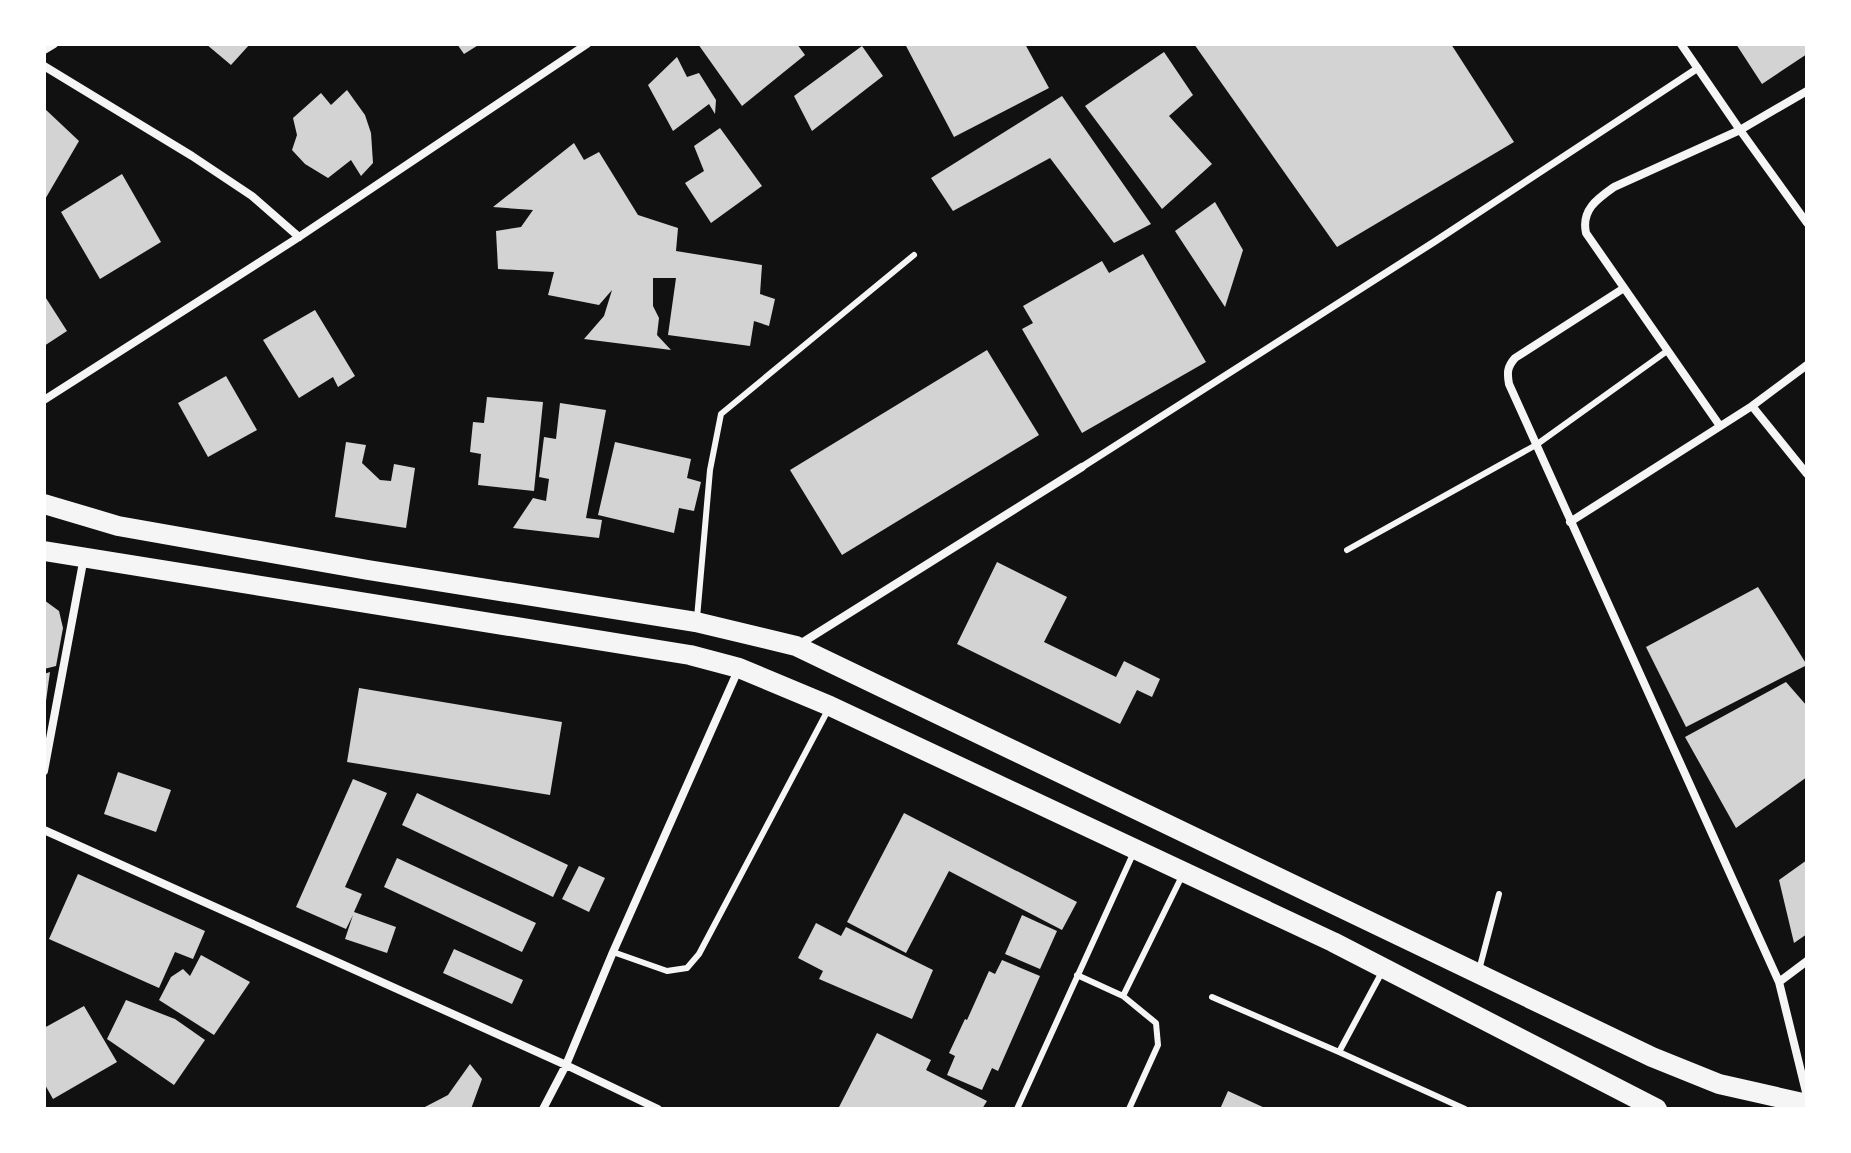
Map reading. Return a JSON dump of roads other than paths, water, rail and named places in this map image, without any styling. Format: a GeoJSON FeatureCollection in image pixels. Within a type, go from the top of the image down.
{"type":"FeatureCollection","features":[{"type":"Feature","properties":{"kind":"main road"},"geometry":{"type":"LineString","coordinates":[[44,504],[118,526],[383,573],[696,622],[796,646],[1652,1057],[1719,1084],[1807,1104]]}},
{"type":"Feature","properties":{"kind":"main road"},"geometry":{"type":"LineString","coordinates":[[44,551],[690,655],[739,668],[830,706],[1333,942],[1657,1109]]}},
{"type":"Feature","properties":{"kind":"main road"},"geometry":{"type":"LineString","coordinates":[[1333,942],[1348,912]]}},
{"type":"Feature","properties":{"kind":"street"},"geometry":{"type":"LineString","coordinates":[[44,50],[54,44]]}},
{"type":"Feature","properties":{"kind":"street"},"geometry":{"type":"LineString","coordinates":[[44,400],[299,237],[587,44]]}},
{"type":"Feature","properties":{"kind":"street"},"geometry":{"type":"LineString","coordinates":[[1681,44],[1807,223]]}},
{"type":"Feature","properties":{"kind":"street"},"geometry":{"type":"LineString","coordinates":[[44,66],[252,196],[299,237]]}},
{"type":"Feature","properties":{"kind":"street"},"geometry":{"type":"LineString","coordinates":[[796,646],[1434,242],[1698,68]]}},
{"type":"Feature","properties":{"kind":"street"},"geometry":{"type":"LineString","coordinates":[[1720,426],[1586,233],[1584,224],[1587,211],[1614,187],[1740,130],[1807,91]]}},
{"type":"Feature","properties":{"kind":"street"},"geometry":{"type":"LineString","coordinates":[[1624,288],[1521,353],[1509,364],[1509,384],[1779,982],[1807,1096]]}},
{"type":"Feature","properties":{"kind":"street"},"geometry":{"type":"LineString","coordinates":[[1570,522],[1752,406],[1807,365]]}},
{"type":"Feature","properties":{"kind":"street"},"geometry":{"type":"LineString","coordinates":[[1752,406],[1807,474]]}},
{"type":"Feature","properties":{"kind":"street"},"geometry":{"type":"LineString","coordinates":[[44,771],[85,557]]}},
{"type":"Feature","properties":{"kind":"street"},"geometry":{"type":"LineString","coordinates":[[543,1109],[566,1065],[739,668]]}},
{"type":"Feature","properties":{"kind":"street"},"geometry":{"type":"LineString","coordinates":[[44,830],[658,1109]]}},
{"type":"Feature","properties":{"kind":"street"},"geometry":{"type":"LineString","coordinates":[[1779,982],[1807,961]]}},
{"type":"Feature","properties":{"kind":"lane"},"geometry":{"type":"LineString","coordinates":[[696,622],[710,470],[721,414],[914,255]]}},
{"type":"Feature","properties":{"kind":"lane"},"geometry":{"type":"LineString","coordinates":[[1347,550],[1536,445],[1667,351]]}},
{"type":"Feature","properties":{"kind":"lane"},"geometry":{"type":"LineString","coordinates":[[613,952],[667,971],[687,968],[699,954],[830,706]]}},
{"type":"Feature","properties":{"kind":"lane"},"geometry":{"type":"LineString","coordinates":[[1017,1109],[1135,850]]}},
{"type":"Feature","properties":{"kind":"lane"},"geometry":{"type":"LineString","coordinates":[[1123,996],[1184,873]]}},
{"type":"Feature","properties":{"kind":"lane"},"geometry":{"type":"LineString","coordinates":[[1478,973],[1499,894]]}},
{"type":"Feature","properties":{"kind":"lane"},"geometry":{"type":"LineString","coordinates":[[1339,1052],[1383,969]]}},
{"type":"Feature","properties":{"kind":"lane"},"geometry":{"type":"LineString","coordinates":[[1077,975],[1123,996],[1156,1023],[1158,1045],[1129,1109]]}},
{"type":"Feature","properties":{"kind":"lane"},"geometry":{"type":"LineString","coordinates":[[1212,997],[1465,1109]]}}]}
